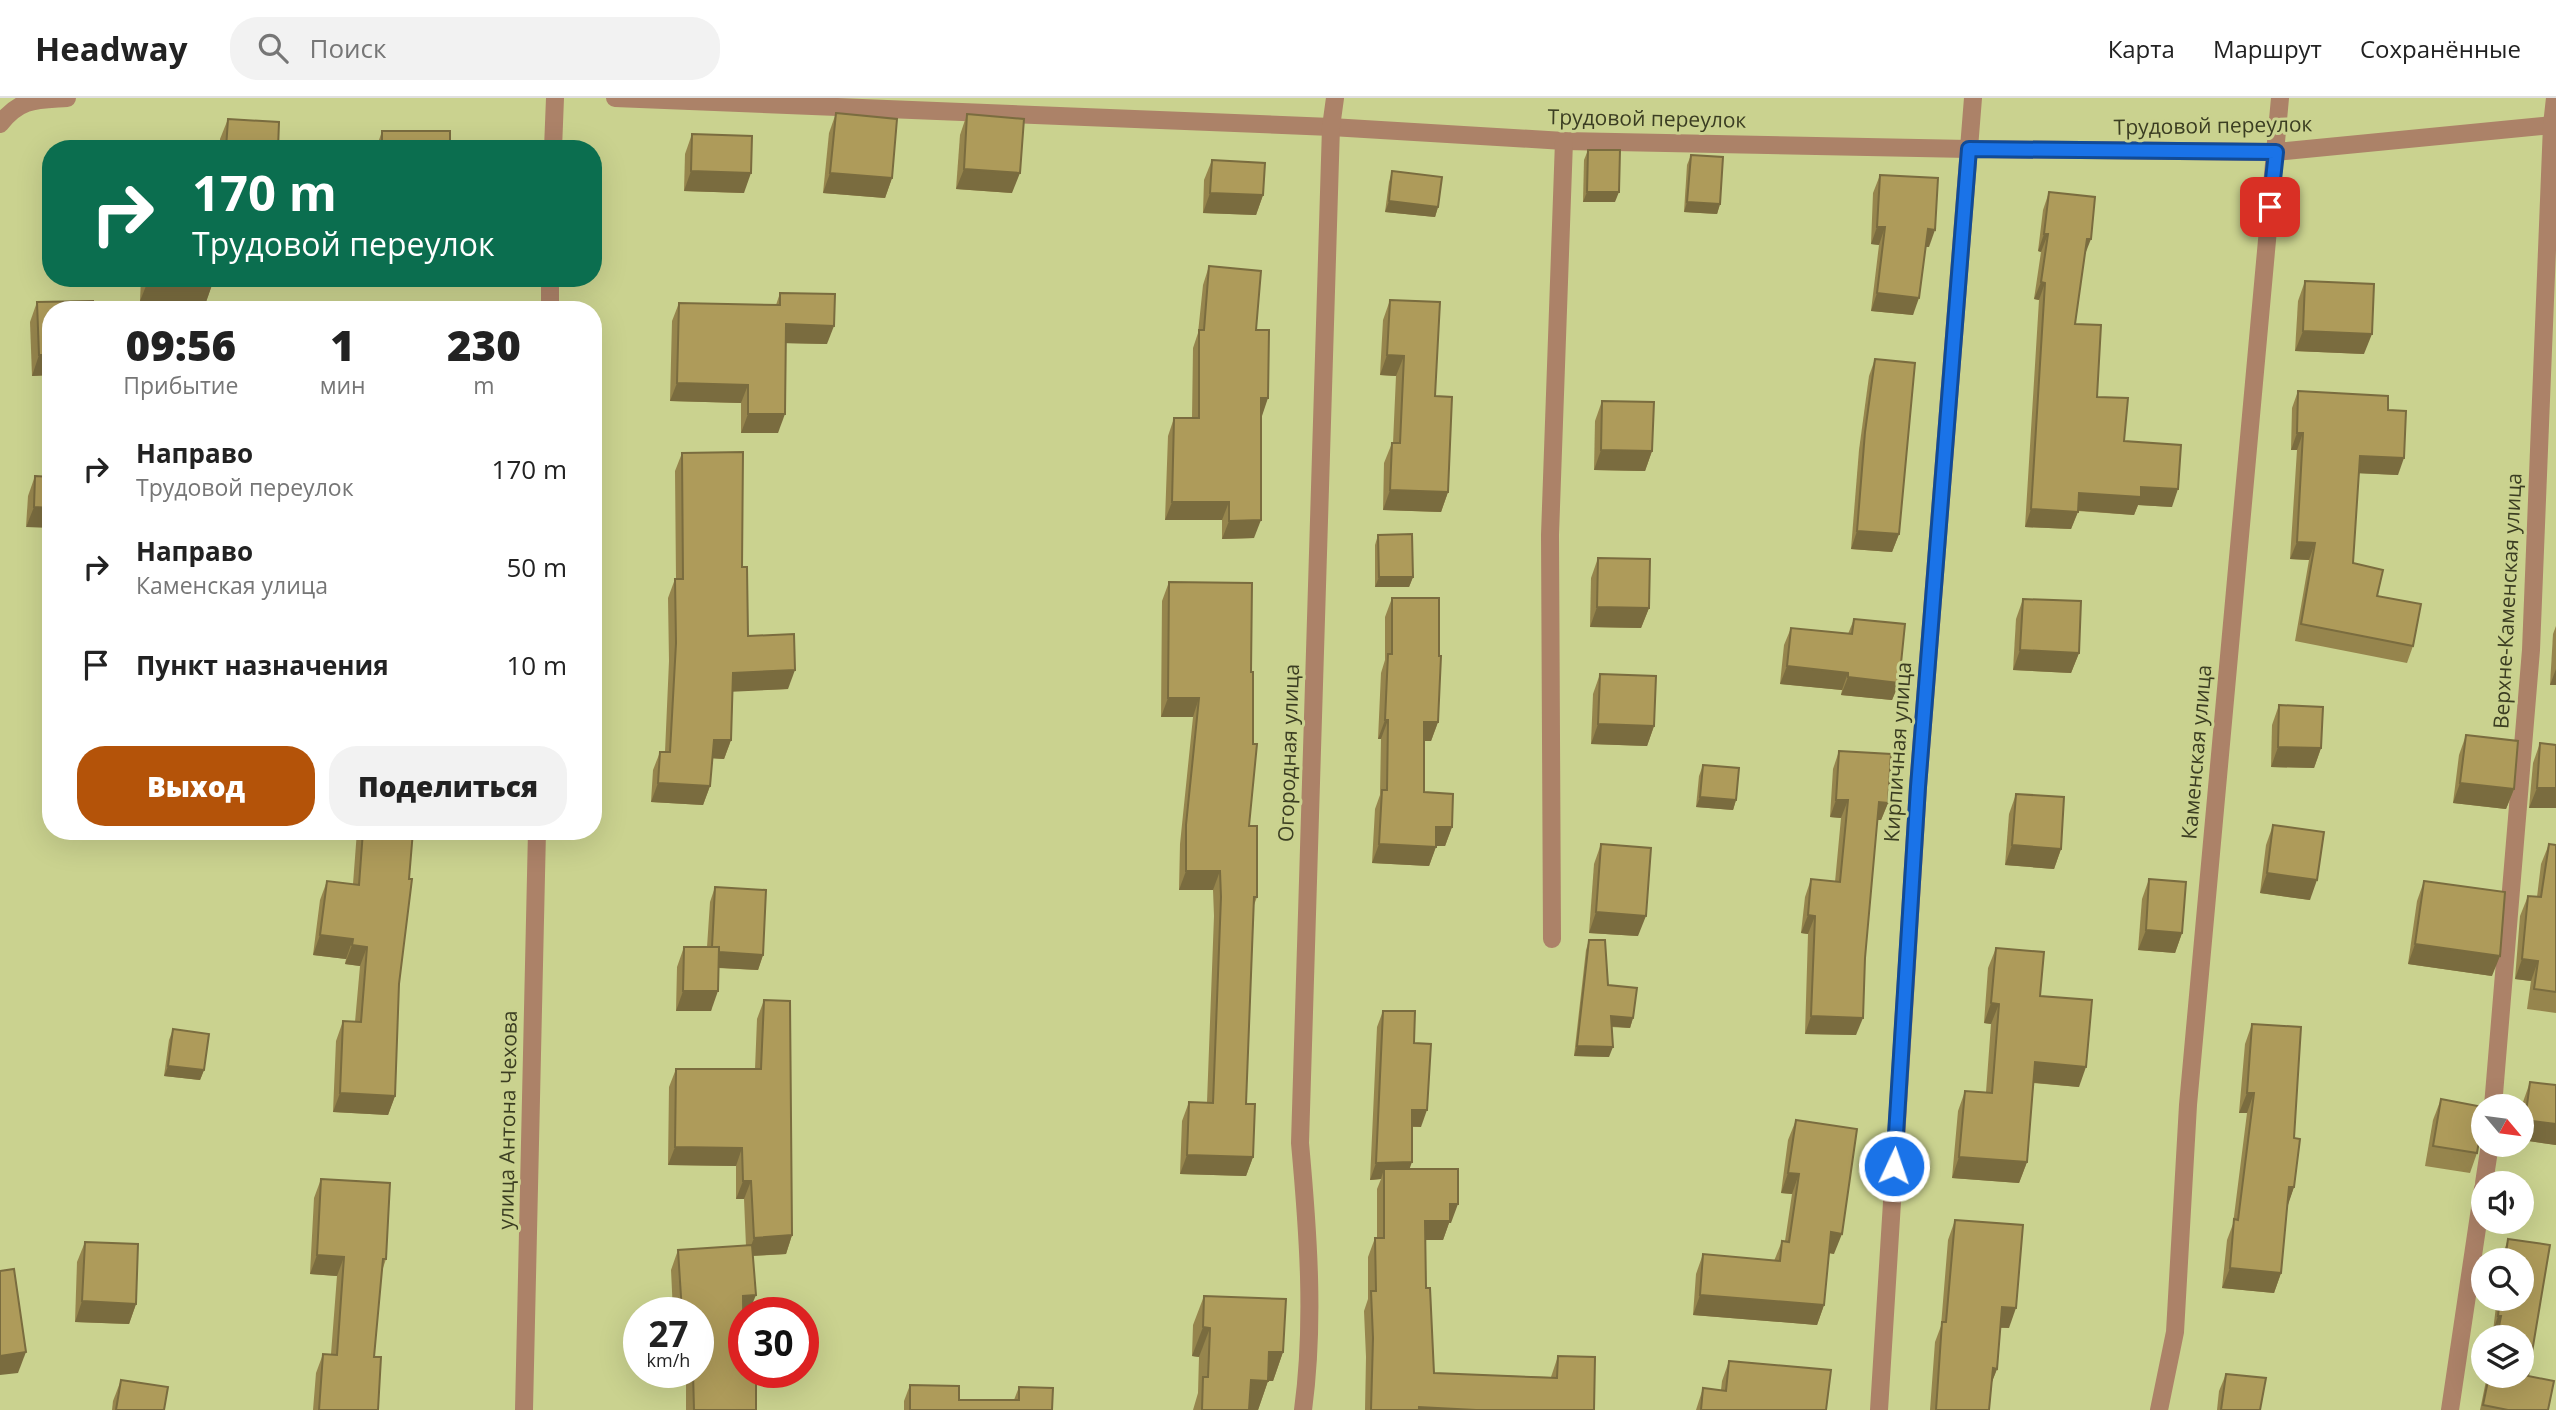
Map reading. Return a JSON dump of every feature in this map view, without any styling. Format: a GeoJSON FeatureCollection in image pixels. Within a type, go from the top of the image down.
{"type":"FeatureCollection","features":[{"type":"Feature","properties":{"kind":"street"},"geometry":{"type":"LineString","coordinates":[[0,124],[8,114],[25,102],[67,98]]}},
{"type":"Feature","properties":{"kind":"street"},"geometry":{"type":"LineString","coordinates":[[554,140],[555,98]]}},
{"type":"Feature","properties":{"kind":"street","name":"Трудовой переулок"},"geometry":{"type":"LineString","coordinates":[[615,98],[912,104],[1564,141],[1969,149],[2276,152],[2552,125]]}},
{"type":"Feature","properties":{"kind":"street","name":"Огородная улица"},"geometry":{"type":"LineString","coordinates":[[1303,1410],[1309,1324],[1309,1258],[1300,1143],[1331,127],[1335,98]]}},
{"type":"Feature","properties":{"kind":"street","name":"Кирпичная улица"},"geometry":{"type":"LineString","coordinates":[[1879,1410],[1918,787],[1973,98]]}},
{"type":"Feature","properties":{"kind":"street","name":"Каменская улица"},"geometry":{"type":"LineString","coordinates":[[2159,1410],[2175,1332],[2188,1105],[2280,98]]}},
{"type":"Feature","properties":{"kind":"street","name":"Верхне-Каменская улица"},"geometry":{"type":"LineString","coordinates":[[2494,1094],[2531,650],[2555,98]]}},
{"type":"Feature","properties":{"kind":"street"},"geometry":{"type":"LineString","coordinates":[[1552,939],[1550,535],[1564,141]]}},
{"type":"Feature","properties":{"kind":"street","name":"улица Антона Чехова"},"geometry":{"type":"LineString","coordinates":[[524,1410],[537,840]]}},
{"type":"Feature","properties":{"kind":"street"},"geometry":{"type":"LineString","coordinates":[[2450,1410],[2476,1234]]}},
{"type":"Feature","properties":{"kind":"building"},"geometry":{"type":"Polygon","coordinates":[[[836,113],[897,119],[892,178],[830,173],[836,113]]]}},
{"type":"Feature","properties":{"kind":"building"},"geometry":{"type":"Polygon","coordinates":[[[967,114],[1024,119],[1020,173],[964,169],[967,114]]]}},
{"type":"Feature","properties":{"kind":"building"},"geometry":{"type":"Polygon","coordinates":[[[228,119],[279,122],[278,140],[227,140],[228,119]]]}},
{"type":"Feature","properties":{"kind":"building"},"geometry":{"type":"Polygon","coordinates":[[[382,131],[450,131],[450,140],[382,140],[382,131]]]}},
{"type":"Feature","properties":{"kind":"building"},"geometry":{"type":"Polygon","coordinates":[[[692,134],[752,136],[751,173],[691,171],[692,134]]]}},
{"type":"Feature","properties":{"kind":"building"},"geometry":{"type":"Polygon","coordinates":[[[1588,150],[1620,150],[1619,192],[1587,192],[1588,150]]]}},
{"type":"Feature","properties":{"kind":"building"},"geometry":{"type":"Polygon","coordinates":[[[1691,155],[1723,157],[1720,204],[1687,202],[1691,155]]]}},
{"type":"Feature","properties":{"kind":"building"},"geometry":{"type":"Polygon","coordinates":[[[1212,160],[1265,163],[1263,195],[1210,193],[1212,160]]]}},
{"type":"Feature","properties":{"kind":"building"},"geometry":{"type":"Polygon","coordinates":[[[1392,171],[1442,177],[1438,207],[1389,201],[1392,171]]]}},
{"type":"Feature","properties":{"kind":"building"},"geometry":{"type":"Polygon","coordinates":[[[1880,175],[1938,178],[1935,230],[1928,229],[1919,298],[1877,293],[1885,227],[1877,227],[1880,175]]]}},
{"type":"Feature","properties":{"kind":"building"},"geometry":{"type":"Polygon","coordinates":[[[2049,192],[2095,197],[2091,239],[2087,239],[2075,324],[2101,325],[2097,397],[2128,398],[2124,441],[2181,445],[2178,489],[2141,487],[2141,497],[2079,493],[2078,512],[2031,509],[2045,283],[2041,282],[2048,234],[2044,234],[2049,192]]]}},
{"type":"Feature","properties":{"kind":"building"},"geometry":{"type":"Polygon","coordinates":[[[1209,266],[1261,271],[1256,330],[1269,330],[1268,398],[1261,398],[1261,520],[1229,521],[1229,502],[1172,502],[1174,418],[1199,418],[1199,330],[1204,330],[1209,266]]]}},
{"type":"Feature","properties":{"kind":"building"},"geometry":{"type":"Polygon","coordinates":[[[2305,281],[2374,284],[2372,334],[2303,331],[2305,281]]]}},
{"type":"Feature","properties":{"kind":"building"},"geometry":{"type":"Polygon","coordinates":[[[780,293],[835,294],[834,326],[786,324],[785,414],[748,414],[748,385],[677,383],[679,303],[780,305],[780,293]]]}},
{"type":"Feature","properties":{"kind":"building"},"geometry":{"type":"Polygon","coordinates":[[[1390,300],[1440,302],[1435,396],[1452,397],[1448,492],[1390,490],[1392,443],[1400,443],[1404,356],[1387,355],[1390,300]]]}},
{"type":"Feature","properties":{"kind":"building"},"geometry":{"type":"Polygon","coordinates":[[[37,302],[42,302],[42,355],[39,355],[37,302]]]}},
{"type":"Feature","properties":{"kind":"building"},"geometry":{"type":"Polygon","coordinates":[[[1875,359],[1915,363],[1899,534],[1857,531],[1865,432],[1875,359]]]}},
{"type":"Feature","properties":{"kind":"building"},"geometry":{"type":"Polygon","coordinates":[[[2298,391],[2388,396],[2388,410],[2406,411],[2404,458],[2360,456],[2353,563],[2383,570],[2377,596],[2421,604],[2413,646],[2301,624],[2315,543],[2297,542],[2303,433],[2297,433],[2298,391]]]}},
{"type":"Feature","properties":{"kind":"building"},"geometry":{"type":"Polygon","coordinates":[[[1602,401],[1654,402],[1652,451],[1601,450],[1602,401]]]}},
{"type":"Feature","properties":{"kind":"building"},"geometry":{"type":"Polygon","coordinates":[[[743,452],[742,567],[747,567],[748,636],[794,634],[795,670],[733,673],[731,740],[714,740],[710,786],[658,783],[660,752],[670,752],[676,643],[675,579],[683,579],[682,453],[743,452]]]}},
{"type":"Feature","properties":{"kind":"building"},"geometry":{"type":"Polygon","coordinates":[[[35,476],[42,476],[42,507],[34,507],[35,476]]]}},
{"type":"Feature","properties":{"kind":"building"},"geometry":{"type":"Polygon","coordinates":[[[1412,534],[1413,577],[1379,577],[1378,535],[1412,534]]]}},
{"type":"Feature","properties":{"kind":"building"},"geometry":{"type":"Polygon","coordinates":[[[1598,558],[1650,559],[1649,608],[1597,607],[1598,558]]]}},
{"type":"Feature","properties":{"kind":"building"},"geometry":{"type":"Polygon","coordinates":[[[1169,582],[1252,583],[1253,744],[1257,744],[1249,826],[1257,826],[1257,897],[1254,897],[1246,1104],[1255,1104],[1253,1157],[1187,1155],[1189,1102],[1213,1103],[1221,897],[1220,871],[1186,871],[1186,825],[1199,698],[1168,698],[1169,582]]]}},
{"type":"Feature","properties":{"kind":"building"},"geometry":{"type":"Polygon","coordinates":[[[1392,598],[1439,598],[1441,656],[1438,722],[1424,722],[1424,792],[1453,794],[1452,827],[1436,827],[1436,847],[1379,844],[1382,790],[1387,790],[1388,720],[1385,720],[1388,654],[1392,654],[1392,598]]]}},
{"type":"Feature","properties":{"kind":"building"},"geometry":{"type":"Polygon","coordinates":[[[2023,599],[2081,601],[2079,653],[2020,650],[2023,599]]]}},
{"type":"Feature","properties":{"kind":"building"},"geometry":{"type":"Polygon","coordinates":[[[1854,619],[1905,624],[1899,683],[1848,677],[1848,673],[1787,666],[1791,628],[1852,634],[1854,619]]]}},
{"type":"Feature","properties":{"kind":"building"},"geometry":{"type":"Polygon","coordinates":[[[1600,674],[1656,676],[1654,726],[1598,724],[1600,674]]]}},
{"type":"Feature","properties":{"kind":"building"},"geometry":{"type":"Polygon","coordinates":[[[2279,705],[2323,707],[2321,748],[2278,747],[2279,705]]]}},
{"type":"Feature","properties":{"kind":"building"},"geometry":{"type":"Polygon","coordinates":[[[2466,735],[2518,741],[2514,789],[2460,783],[2466,735]]]}},
{"type":"Feature","properties":{"kind":"building"},"geometry":{"type":"Polygon","coordinates":[[[2540,743],[2556,745],[2556,788],[2537,788],[2540,743]]]}},
{"type":"Feature","properties":{"kind":"building"},"geometry":{"type":"Polygon","coordinates":[[[1839,751],[1891,754],[1888,803],[1879,802],[1865,958],[1863,1018],[1811,1016],[1815,916],[1808,915],[1811,879],[1840,882],[1848,800],[1836,800],[1839,751]]]}},
{"type":"Feature","properties":{"kind":"building"},"geometry":{"type":"Polygon","coordinates":[[[1703,765],[1739,768],[1736,800],[1700,797],[1703,765]]]}},
{"type":"Feature","properties":{"kind":"building"},"geometry":{"type":"Polygon","coordinates":[[[2016,794],[2064,797],[2061,849],[2012,845],[2016,794]]]}},
{"type":"Feature","properties":{"kind":"building"},"geometry":{"type":"Polygon","coordinates":[[[2273,825],[2324,832],[2317,880],[2267,873],[2273,825]]]}},
{"type":"Feature","properties":{"kind":"building"},"geometry":{"type":"Polygon","coordinates":[[[362,840],[412,840],[409,879],[412,879],[399,984],[395,1096],[340,1093],[343,1021],[361,1022],[367,947],[352,945],[353,939],[320,935],[327,881],[359,885],[362,840]]]}},
{"type":"Feature","properties":{"kind":"building"},"geometry":{"type":"Polygon","coordinates":[[[1601,844],[1651,848],[1646,916],[1596,912],[1601,844]]]}},
{"type":"Feature","properties":{"kind":"building"},"geometry":{"type":"Polygon","coordinates":[[[2549,844],[2556,845],[2556,992],[2534,989],[2538,961],[2522,959],[2528,896],[2541,897],[2549,844]]]}},
{"type":"Feature","properties":{"kind":"building"},"geometry":{"type":"Polygon","coordinates":[[[2149,879],[2186,882],[2182,933],[2146,930],[2149,879]]]}},
{"type":"Feature","properties":{"kind":"building"},"geometry":{"type":"Polygon","coordinates":[[[2424,881],[2505,892],[2500,956],[2415,944],[2424,881]]]}},
{"type":"Feature","properties":{"kind":"building"},"geometry":{"type":"Polygon","coordinates":[[[715,887],[766,890],[763,955],[719,952],[719,947],[712,947],[715,887]]]}},
{"type":"Feature","properties":{"kind":"building"},"geometry":{"type":"Polygon","coordinates":[[[1589,940],[1605,940],[1608,985],[1637,988],[1633,1018],[1611,1016],[1613,1047],[1577,1046],[1589,940]]]}},
{"type":"Feature","properties":{"kind":"building"},"geometry":{"type":"Polygon","coordinates":[[[684,947],[719,947],[718,991],[683,991],[684,947]]]}},
{"type":"Feature","properties":{"kind":"building"},"geometry":{"type":"Polygon","coordinates":[[[1996,948],[2044,952],[2040,996],[2092,1000],[2086,1067],[2035,1062],[2027,1162],[1959,1157],[1965,1091],[1992,1093],[1999,1004],[1991,1003],[1996,948]]]}},
{"type":"Feature","properties":{"kind":"building"},"geometry":{"type":"Polygon","coordinates":[[[764,1000],[790,1001],[792,1235],[754,1238],[751,1181],[743,1181],[742,1148],[675,1147],[676,1069],[761,1069],[764,1000]]]}},
{"type":"Feature","properties":{"kind":"building"},"geometry":{"type":"Polygon","coordinates":[[[1383,1011],[1415,1011],[1414,1043],[1431,1044],[1427,1110],[1412,1110],[1412,1162],[1376,1163],[1383,1011]]]}},
{"type":"Feature","properties":{"kind":"building"},"geometry":{"type":"Polygon","coordinates":[[[2252,1024],[2301,1027],[2294,1138],[2300,1139],[2294,1187],[2289,1187],[2281,1273],[2230,1268],[2234,1219],[2238,1220],[2254,1093],[2247,1093],[2252,1024]]]}},
{"type":"Feature","properties":{"kind":"building"},"geometry":{"type":"Polygon","coordinates":[[[173,1029],[209,1034],[204,1070],[168,1066],[173,1029]]]}},
{"type":"Feature","properties":{"kind":"building"},"geometry":{"type":"Polygon","coordinates":[[[2530,1082],[2556,1085],[2556,1124],[2534,1121],[2534,1094],[2528,1094],[2530,1082]]]}},
{"type":"Feature","properties":{"kind":"building"},"geometry":{"type":"Polygon","coordinates":[[[2441,1099],[2471,1105],[2471,1152],[2433,1146],[2441,1099]]]}},
{"type":"Feature","properties":{"kind":"building"},"geometry":{"type":"Polygon","coordinates":[[[1796,1120],[1857,1129],[1842,1234],[1831,1232],[1824,1305],[1700,1295],[1703,1254],[1780,1261],[1782,1241],[1789,1242],[1799,1174],[1788,1173],[1796,1120]]]}},
{"type":"Feature","properties":{"kind":"building"},"geometry":{"type":"Polygon","coordinates":[[[1384,1169],[1458,1169],[1458,1204],[1450,1204],[1450,1221],[1425,1221],[1426,1288],[1430,1288],[1434,1373],[1557,1378],[1558,1356],[1595,1357],[1594,1410],[1419,1407],[1419,1410],[1371,1410],[1371,1291],[1376,1291],[1375,1238],[1384,1238],[1384,1169]]]}},
{"type":"Feature","properties":{"kind":"building"},"geometry":{"type":"Polygon","coordinates":[[[321,1179],[390,1183],[386,1259],[383,1259],[374,1357],[381,1357],[378,1410],[319,1410],[323,1354],[337,1355],[344,1257],[317,1255],[321,1179]]]}},
{"type":"Feature","properties":{"kind":"building"},"geometry":{"type":"Polygon","coordinates":[[[1955,1220],[2023,1225],[2016,1308],[2002,1307],[1997,1369],[1993,1368],[1989,1410],[1936,1410],[1942,1322],[1946,1322],[1955,1220]]]}},
{"type":"Feature","properties":{"kind":"building"},"geometry":{"type":"Polygon","coordinates":[[[2508,1239],[2550,1245],[2534,1340],[2534,1325],[2499,1325],[2501,1316],[2498,1316],[2499,1311],[2534,1311],[2534,1248],[2507,1248],[2508,1239]]]}},
{"type":"Feature","properties":{"kind":"building"},"geometry":{"type":"Polygon","coordinates":[[[85,1242],[138,1244],[136,1304],[82,1301],[85,1242]]]}},
{"type":"Feature","properties":{"kind":"building"},"geometry":{"type":"Polygon","coordinates":[[[752,1245],[756,1295],[728,1297],[728,1388],[756,1388],[756,1410],[694,1410],[693,1388],[714,1388],[714,1297],[681,1297],[678,1250],[752,1245]]]}},
{"type":"Feature","properties":{"kind":"building"},"geometry":{"type":"Polygon","coordinates":[[[14,1269],[26,1352],[0,1356],[0,1271],[14,1269]]]}},
{"type":"Feature","properties":{"kind":"building"},"geometry":{"type":"Polygon","coordinates":[[[1204,1296],[1286,1299],[1283,1352],[1269,1352],[1268,1381],[1251,1380],[1249,1410],[1202,1410],[1203,1377],[1208,1377],[1210,1328],[1203,1327],[1204,1296]]]}},
{"type":"Feature","properties":{"kind":"building"},"geometry":{"type":"Polygon","coordinates":[[[1729,1361],[1831,1370],[1826,1410],[1701,1410],[1703,1388],[1726,1391],[1729,1361]]]}},
{"type":"Feature","properties":{"kind":"building"},"geometry":{"type":"Polygon","coordinates":[[[2226,1374],[2266,1378],[2260,1410],[2221,1410],[2226,1374]]]}},
{"type":"Feature","properties":{"kind":"building"},"geometry":{"type":"Polygon","coordinates":[[[2534,1377],[2554,1381],[2548,1410],[2508,1410],[2483,1405],[2487,1388],[2534,1388],[2534,1377]]]}},
{"type":"Feature","properties":{"kind":"building"},"geometry":{"type":"Polygon","coordinates":[[[121,1380],[168,1387],[164,1410],[116,1410],[121,1380]]]}},
{"type":"Feature","properties":{"kind":"building"},"geometry":{"type":"Polygon","coordinates":[[[910,1385],[959,1386],[959,1400],[1019,1400],[1019,1387],[1053,1388],[1052,1410],[910,1410],[910,1385]]]}},
{"type":"Feature","properties":{"kind":"route"},"geometry":{"type":"LineString","coordinates":[[1894,1166],[1918,787],[1969,149],[2276,152],[2270,207]]}}]}
